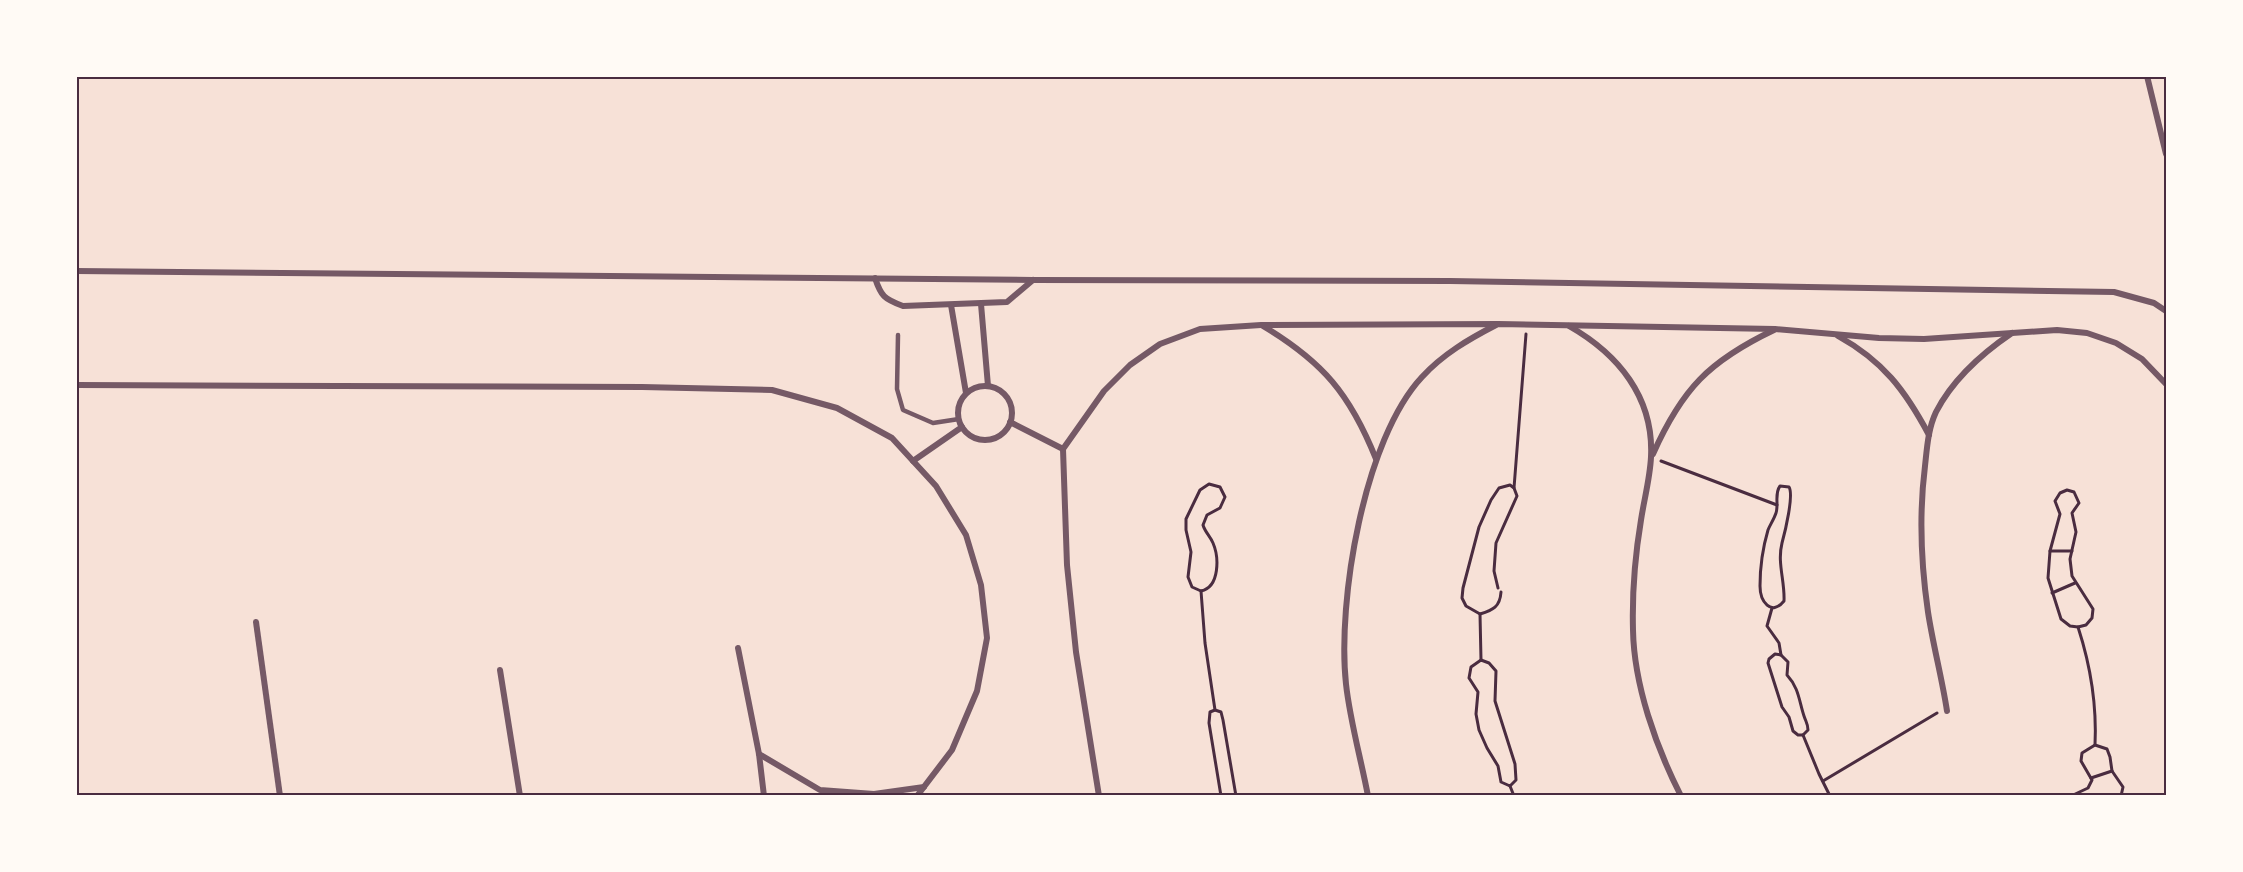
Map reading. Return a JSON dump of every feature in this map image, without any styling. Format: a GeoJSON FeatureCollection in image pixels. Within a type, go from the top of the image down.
{"type":"FeatureCollection","features":[{"type":"Feature","properties":{"kind":"street"},"geometry":{"type":"LineString","coordinates":[[2148,76],[2166,154]]}},
{"type":"Feature","properties":{"kind":"street"},"geometry":{"type":"LineString","coordinates":[[76,271],[1033,280],[1450,281],[2114,292],[2154,303],[2166,311]]}},
{"type":"Feature","properties":{"kind":"street"},"geometry":{"type":"LineString","coordinates":[[875,278],[880,294],[903,306],[1007,302],[1033,280]]}},
{"type":"Feature","properties":{"kind":"street"},"geometry":{"type":"LineString","coordinates":[[981,304],[988,386]]}},
{"type":"Feature","properties":{"kind":"street"},"geometry":{"type":"LineString","coordinates":[[951,305],[966,393]]}},
{"type":"Feature","properties":{"kind":"street"},"geometry":{"type":"LineString","coordinates":[[1368,795],[1346,684],[1346,627],[1351,570],[1361,514],[1376,459],[1394,416],[1421,377],[1456,346],[1498,324]]}},
{"type":"Feature","properties":{"kind":"street"},"geometry":{"type":"LineString","coordinates":[[1099,795],[1076,652],[1067,565],[1063,450],[1104,391],[1130,365],[1160,344],[1200,329],[1262,325],[1526,324],[1775,329],[1879,338],[1924,339],[2015,331],[2057,330],[2087,333],[2116,343],[2142,359],[2166,384]]}},
{"type":"Feature","properties":{"kind":"street"},"geometry":{"type":"LineString","coordinates":[[1262,325],[1293,344],[1321,367],[1344,395],[1363,426],[1376,459]]}},
{"type":"Feature","properties":{"kind":"street"},"geometry":{"type":"LineString","coordinates":[[1568,325],[1605,350],[1629,377],[1641,401],[1649,426],[1651,458],[1636,558],[1633,633],[1640,679],[1651,724],[1667,768],[1681,795]]}},
{"type":"Feature","properties":{"kind":"street"},"geometry":{"type":"LineString","coordinates":[[1651,458],[1668,420],[1688,391],[1714,366],[1743,345],[1775,329]]}},
{"type":"Feature","properties":{"kind":"street"},"geometry":{"type":"LineString","coordinates":[[1947,709],[1928,611],[1923,567],[1923,479],[1929,435],[1936,413],[1961,375],[2015,331]]}},
{"type":"Feature","properties":{"kind":"street"},"geometry":{"type":"LineString","coordinates":[[1834,334],[1874,359],[1890,375],[1905,393],[1929,435]]}},
{"type":"Feature","properties":{"kind":"street"},"geometry":{"type":"LineString","coordinates":[[76,386],[642,387],[772,390],[837,408],[892,438],[936,486],[966,535],[981,585],[987,638],[977,691],[952,750],[917,795]]}},
{"type":"Feature","properties":{"kind":"street"},"geometry":{"type":"LineString","coordinates":[[988,386],[999,390],[1008,398],[1012,410],[1010,422],[1004,432],[994,438],[982,439],[970,435],[962,427],[959,419],[959,404],[966,393],[976,387],[988,386]]}},
{"type":"Feature","properties":{"kind":"street"},"geometry":{"type":"LineString","coordinates":[[1010,422],[1063,450]]}},
{"type":"Feature","properties":{"kind":"street"},"geometry":{"type":"LineString","coordinates":[[913,461],[962,427]]}},
{"type":"Feature","properties":{"kind":"street"},"geometry":{"type":"LineString","coordinates":[[256,622],[280,795]]}},
{"type":"Feature","properties":{"kind":"street"},"geometry":{"type":"LineString","coordinates":[[738,648],[759,754],[764,795]]}},
{"type":"Feature","properties":{"kind":"street"},"geometry":{"type":"LineString","coordinates":[[500,670],[520,795]]}},
{"type":"Feature","properties":{"kind":"street"},"geometry":{"type":"LineString","coordinates":[[759,754],[820,790],[873,794],[924,787]]}},
{"type":"Feature","properties":{"kind":"lane"},"geometry":{"type":"LineString","coordinates":[[898,335],[897,389],[903,410],[933,423],[959,419]]}},
{"type":"Feature","properties":{"kind":"path"},"geometry":{"type":"LineString","coordinates":[[1498,588],[1494,571],[1496,543],[1504,522],[1517,500],[1514,488],[1526,324]]}},
{"type":"Feature","properties":{"kind":"path"},"geometry":{"type":"LineString","coordinates":[[1651,458],[1777,505]]}},
{"type":"Feature","properties":{"kind":"path"},"geometry":{"type":"LineString","coordinates":[[1209,484],[1215,484],[1224,492],[1224,503],[1207,515],[1203,525],[1214,548],[1215,573],[1210,587],[1201,591],[1192,587],[1188,577],[1191,552],[1185,525],[1189,511],[1200,490],[1209,484]]}},
{"type":"Feature","properties":{"kind":"path"},"geometry":{"type":"LineString","coordinates":[[1501,592],[1498,605],[1493,610],[1480,614],[1466,606],[1462,598],[1467,568],[1479,527],[1491,500],[1499,488],[1504,485],[1514,488]]}},
{"type":"Feature","properties":{"kind":"path"},"geometry":{"type":"LineString","coordinates":[[1780,486],[1789,487],[1791,496],[1787,507],[1787,523],[1780,553],[1784,601],[1772,608],[1766,606],[1762,600],[1760,578],[1768,530],[1777,505],[1777,490],[1780,486]]}},
{"type":"Feature","properties":{"kind":"path"},"geometry":{"type":"LineString","coordinates":[[2067,490],[2074,492],[2079,503],[2072,513],[2076,532],[2072,551],[2071,567],[2075,583],[2093,609],[2092,618],[2086,625],[2078,627],[2070,626],[2061,619],[2048,578],[2050,551],[2060,514],[2055,501],[2060,493],[2067,490]]}},
{"type":"Feature","properties":{"kind":"path"},"geometry":{"type":"LineString","coordinates":[[2050,551],[2072,551]]}},
{"type":"Feature","properties":{"kind":"path"},"geometry":{"type":"LineString","coordinates":[[2052,593],[2075,583]]}},
{"type":"Feature","properties":{"kind":"path"},"geometry":{"type":"LineString","coordinates":[[1201,591],[1205,643],[1215,710]]}},
{"type":"Feature","properties":{"kind":"path"},"geometry":{"type":"LineString","coordinates":[[1772,608],[1767,626],[1779,643],[1781,655],[1788,662],[1787,675],[1795,684],[1808,724],[1808,730],[1803,735]]}},
{"type":"Feature","properties":{"kind":"path"},"geometry":{"type":"LineString","coordinates":[[1480,614],[1481,660]]}},
{"type":"Feature","properties":{"kind":"path"},"geometry":{"type":"LineString","coordinates":[[2078,627],[2092,676],[2096,722],[2095,745]]}},
{"type":"Feature","properties":{"kind":"path"},"geometry":{"type":"LineString","coordinates":[[1781,655],[1775,654],[1768,663],[1782,707],[1789,717],[1793,731],[1798,735],[1803,735]]}},
{"type":"Feature","properties":{"kind":"path"},"geometry":{"type":"LineString","coordinates":[[1481,660],[1471,667],[1468,678],[1478,693],[1476,714],[1478,723],[1486,748],[1498,766],[1501,782],[1510,786],[1514,795]]}},
{"type":"Feature","properties":{"kind":"path"},"geometry":{"type":"LineString","coordinates":[[1481,660],[1489,663],[1496,671],[1495,701],[1510,744],[1516,771],[1516,780],[1510,786]]}},
{"type":"Feature","properties":{"kind":"path"},"geometry":{"type":"LineString","coordinates":[[1823,781],[1947,709]]}},
{"type":"Feature","properties":{"kind":"path"},"geometry":{"type":"LineString","coordinates":[[1221,795],[1209,723],[1210,712],[1215,710],[1221,712],[1223,720],[1236,795]]}},
{"type":"Feature","properties":{"kind":"path"},"geometry":{"type":"LineString","coordinates":[[1803,735],[1830,795]]}},
{"type":"Feature","properties":{"kind":"path"},"geometry":{"type":"LineString","coordinates":[[2095,745],[2107,749],[2112,771],[2123,787],[2121,795]]}},
{"type":"Feature","properties":{"kind":"path"},"geometry":{"type":"LineString","coordinates":[[2091,778],[2081,761],[2082,753],[2095,745]]}},
{"type":"Feature","properties":{"kind":"path"},"geometry":{"type":"LineString","coordinates":[[2091,778],[2112,771]]}},
{"type":"Feature","properties":{"kind":"path"},"geometry":{"type":"LineString","coordinates":[[2071,795],[2088,788],[2091,778]]}}]}
